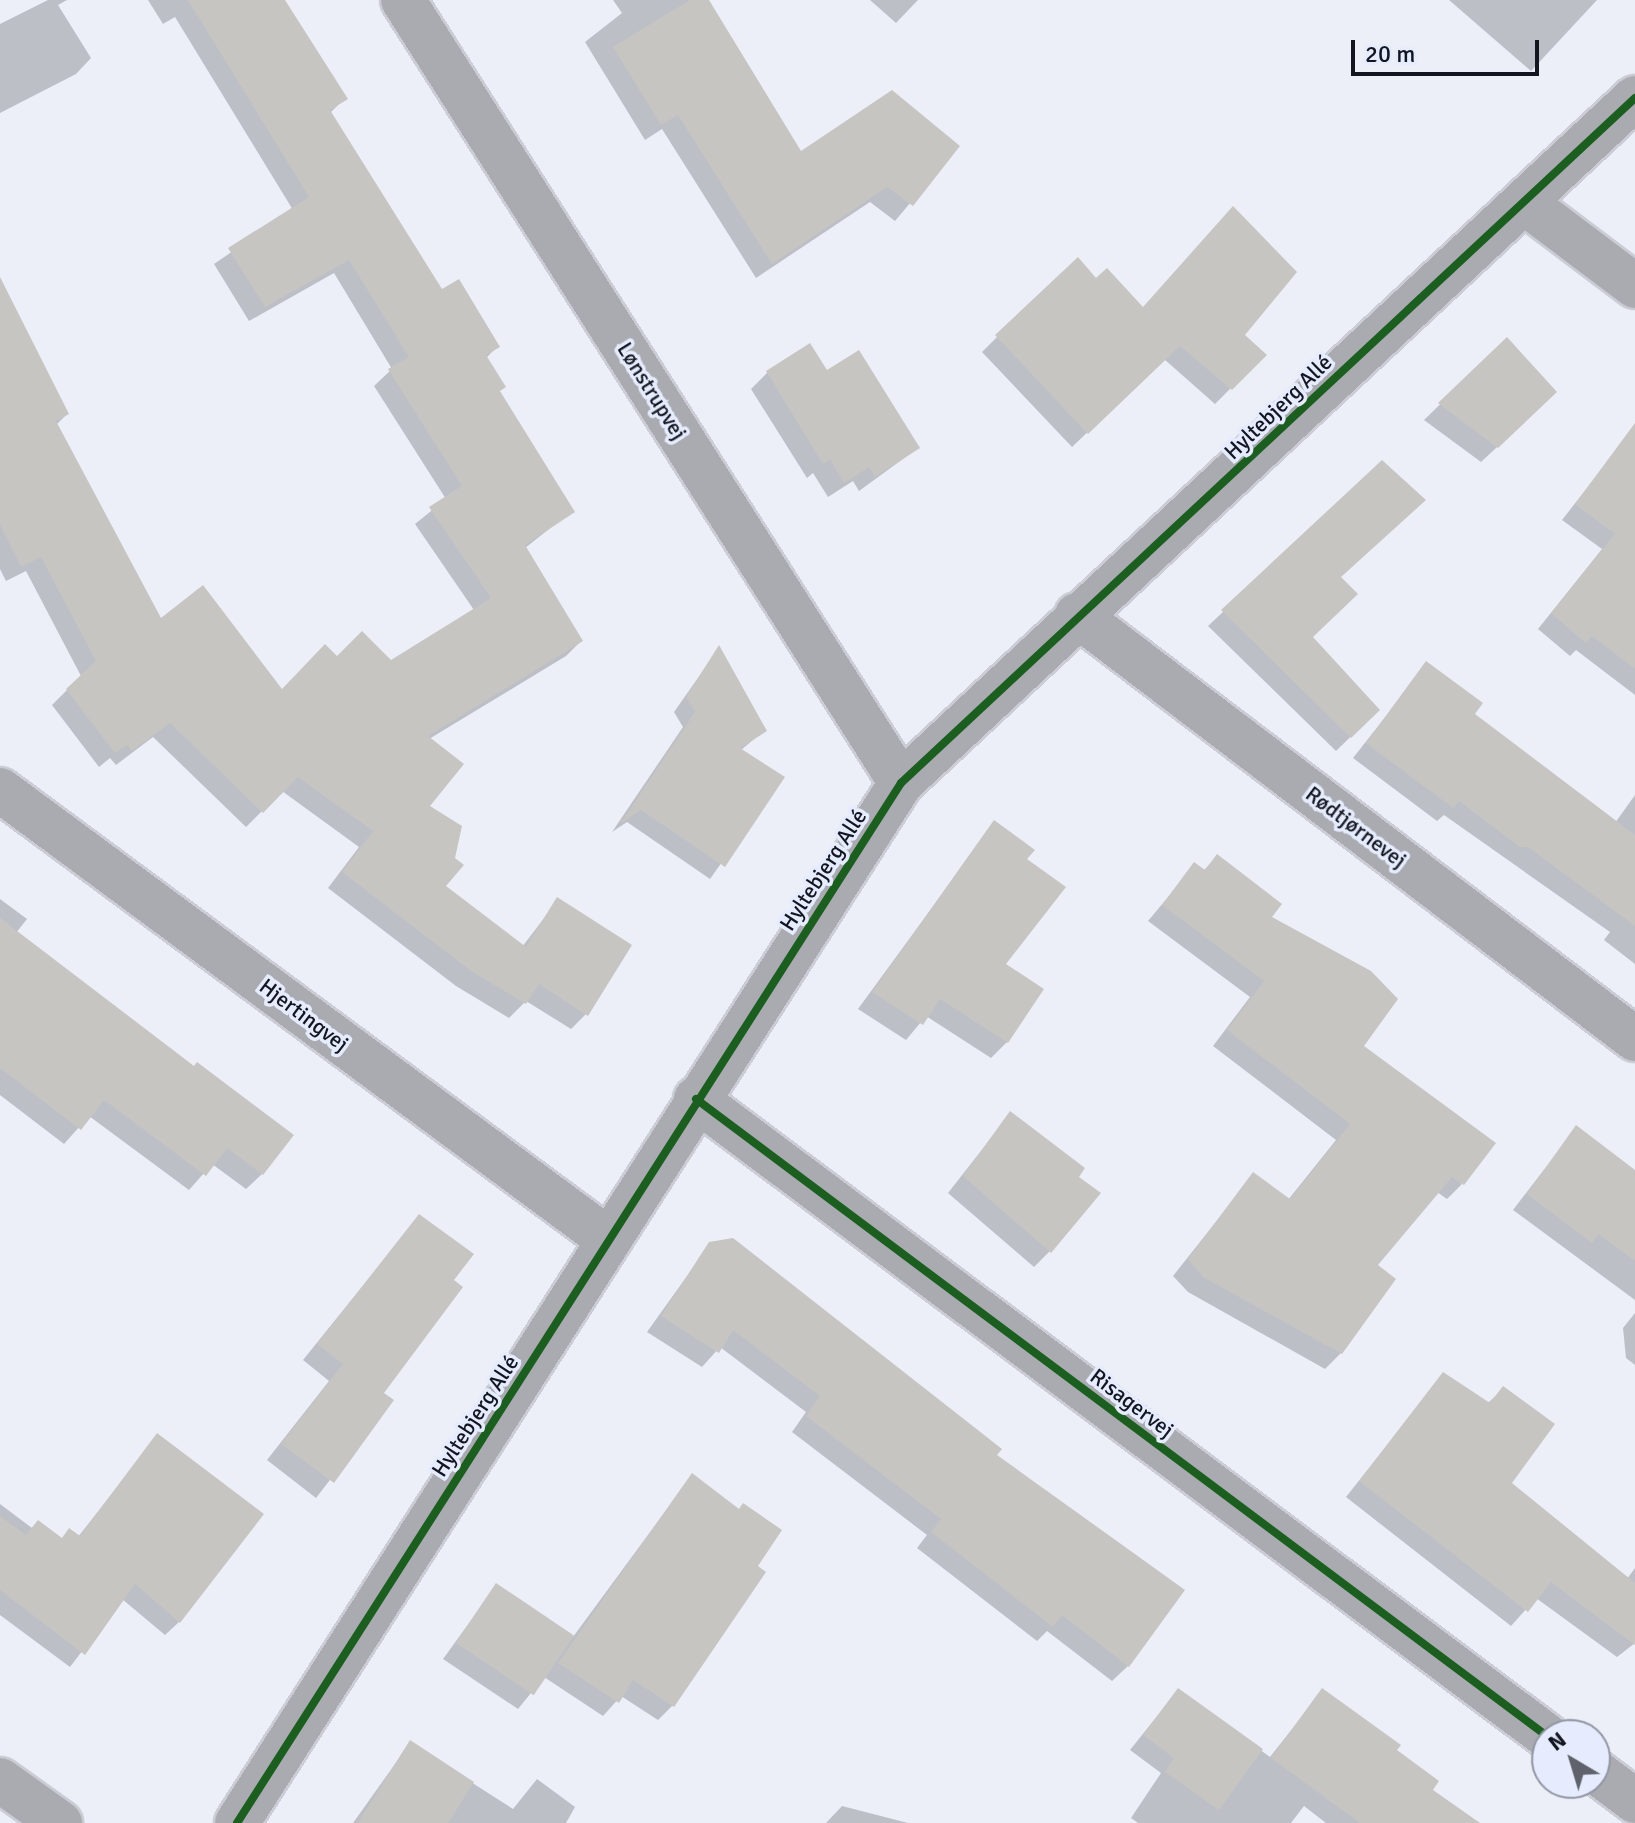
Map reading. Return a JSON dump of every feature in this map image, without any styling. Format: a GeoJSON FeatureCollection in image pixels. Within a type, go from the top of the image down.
{"type":"FeatureCollection","features":[{"type":"Feature","properties":{"kind":"street","name":"Lønstrupvej"},"geometry":{"type":"LineString","coordinates":[[403,0],[901,783]]}},
{"type":"Feature","properties":{"kind":"street","name":"Hyltebjerg Allé"},"geometry":{"type":"LineString","coordinates":[[237,1823],[696,1099],[901,783],[1077,615],[1635,98]]}},
{"type":"Feature","properties":{"kind":"street"},"geometry":{"type":"LineString","coordinates":[[1525,203],[1635,286]]}},
{"type":"Feature","properties":{"kind":"street","name":"Rødtjørnevej"},"geometry":{"type":"LineString","coordinates":[[1077,615],[1635,1039]]}},
{"type":"Feature","properties":{"kind":"street","name":"Hjertingvej"},"geometry":{"type":"LineString","coordinates":[[0,790],[609,1240]]}},
{"type":"Feature","properties":{"kind":"street","name":"Risagervej"},"geometry":{"type":"LineString","coordinates":[[696,1099],[1531,1724]]}},
{"type":"Feature","properties":{"kind":"street"},"geometry":{"type":"LineString","coordinates":[[0,1780],[60,1823]]}},
{"type":"Feature","properties":{"kind":"street"},"geometry":{"type":"LineString","coordinates":[[1611,1783],[1635,1801]]}},
{"type":"Feature","properties":{"kind":"building"},"geometry":{"type":"Polygon","coordinates":[[[188,0],[285,0],[348,99],[330,110],[442,289],[459,279],[500,347],[486,355],[506,387],[500,391],[575,512],[525,545],[583,641],[428,736],[464,764],[430,806],[462,826],[455,858],[464,865],[446,886],[526,947],[557,897],[632,945],[588,1016],[539,984],[526,1004],[471,971],[342,872],[373,831],[298,777],[263,813],[170,723],[132,751],[127,745],[115,753],[66,689],[96,661],[41,557],[21,567],[0,525],[0,277],[69,414],[56,421],[161,618],[203,585],[282,689],[325,644],[337,656],[362,631],[391,660],[491,598],[429,507],[462,486],[388,369],[409,357],[349,260],[265,307],[228,248],[309,197],[188,0]]]}},
{"type":"Feature","properties":{"kind":"building"},"geometry":{"type":"Polygon","coordinates":[[[690,0],[709,0],[801,151],[892,90],[960,146],[913,206],[887,187],[772,264],[678,115],[661,125],[613,47],[690,0]]]}},
{"type":"Feature","properties":{"kind":"building"},"geometry":{"type":"Polygon","coordinates":[[[1233,206],[1297,272],[1245,335],[1267,355],[1232,390],[1180,346],[1088,434],[995,335],[1078,257],[1096,278],[1107,268],[1143,307],[1233,206]]]}},
{"type":"Feature","properties":{"kind":"building"},"geometry":{"type":"Polygon","coordinates":[[[1507,337],[1557,392],[1498,448],[1438,403],[1507,337]]]}},
{"type":"Feature","properties":{"kind":"building"},"geometry":{"type":"Polygon","coordinates":[[[810,343],[827,370],[859,350],[920,448],[875,477],[869,467],[844,483],[830,459],[823,464],[766,371],[810,343]]]}},
{"type":"Feature","properties":{"kind":"building"},"geometry":{"type":"Polygon","coordinates":[[[1635,423],[1635,669],[1592,636],[1586,643],[1551,613],[1615,534],[1575,504],[1635,423]]]}},
{"type":"Feature","properties":{"kind":"building"},"geometry":{"type":"Polygon","coordinates":[[[1382,460],[1426,500],[1341,577],[1358,594],[1313,637],[1380,710],[1351,738],[1221,610],[1382,460]]]}},
{"type":"Feature","properties":{"kind":"building"},"geometry":{"type":"Polygon","coordinates":[[[719,645],[767,731],[740,748],[785,777],[725,867],[641,810],[620,824],[695,712],[686,697],[719,645]]]}},
{"type":"Feature","properties":{"kind":"building"},"geometry":{"type":"Polygon","coordinates":[[[1426,661],[1483,703],[1475,714],[1635,835],[1635,926],[1528,847],[1520,847],[1459,801],[1453,808],[1366,743],[1426,661]]]}},
{"type":"Feature","properties":{"kind":"building"},"geometry":{"type":"Polygon","coordinates":[[[994,820],[1035,850],[1027,859],[1066,887],[1006,964],[1044,989],[1008,1043],[940,999],[923,1025],[872,992],[994,820]]]}},
{"type":"Feature","properties":{"kind":"building"},"geometry":{"type":"Polygon","coordinates":[[[1217,854],[1282,904],[1272,917],[1371,971],[1398,999],[1364,1046],[1496,1143],[1464,1185],[1452,1177],[1378,1265],[1396,1279],[1342,1354],[1203,1277],[1188,1259],[1253,1172],[1290,1199],[1350,1124],[1227,1030],[1264,981],[1162,905],[1194,862],[1205,870],[1217,854]]]}},
{"type":"Feature","properties":{"kind":"building"},"geometry":{"type":"Polygon","coordinates":[[[0,918],[194,1066],[197,1062],[294,1135],[263,1175],[227,1148],[206,1176],[104,1100],[81,1130],[0,1068],[0,918]]]}},
{"type":"Feature","properties":{"kind":"building"},"geometry":{"type":"Polygon","coordinates":[[[1010,1111],[1085,1168],[1079,1177],[1101,1193],[1051,1253],[963,1176],[1010,1111]]]}},
{"type":"Feature","properties":{"kind":"building"},"geometry":{"type":"Polygon","coordinates":[[[1576,1125],[1635,1170],[1635,1261],[1598,1234],[1592,1243],[1527,1194],[1576,1125]]]}},
{"type":"Feature","properties":{"kind":"building"},"geometry":{"type":"Polygon","coordinates":[[[419,1214],[474,1254],[454,1280],[463,1287],[384,1393],[394,1400],[334,1483],[281,1444],[343,1364],[317,1344],[419,1214]]]}},
{"type":"Feature","properties":{"kind":"building"},"geometry":{"type":"Polygon","coordinates":[[[733,1238],[1002,1449],[997,1455],[1185,1590],[1129,1667],[1062,1615],[1053,1627],[931,1532],[941,1519],[806,1416],[820,1396],[733,1330],[719,1353],[661,1316],[709,1242],[733,1238]]]}},
{"type":"Feature","properties":{"kind":"building"},"geometry":{"type":"Polygon","coordinates":[[[1443,1372],[1490,1403],[1503,1386],[1555,1424],[1512,1483],[1635,1583],[1635,1645],[1551,1582],[1528,1612],[1359,1481],[1443,1372]]]}},
{"type":"Feature","properties":{"kind":"building"},"geometry":{"type":"Polygon","coordinates":[[[157,1433],[264,1514],[180,1623],[135,1584],[85,1655],[0,1590],[0,1516],[26,1535],[38,1520],[62,1538],[69,1528],[80,1536],[157,1433]]]}},
{"type":"Feature","properties":{"kind":"building"},"geometry":{"type":"Polygon","coordinates":[[[692,1473],[739,1509],[743,1503],[782,1530],[758,1566],[766,1572],[674,1707],[633,1680],[619,1703],[558,1663],[692,1473]]]}},
{"type":"Feature","properties":{"kind":"building"},"geometry":{"type":"Polygon","coordinates":[[[496,1583],[574,1636],[534,1695],[456,1643],[496,1583]]]}},
{"type":"Feature","properties":{"kind":"building"},"geometry":{"type":"Polygon","coordinates":[[[1178,1688],[1263,1749],[1219,1810],[1165,1772],[1174,1758],[1143,1735],[1178,1688]]]}},
{"type":"Feature","properties":{"kind":"building"},"geometry":{"type":"Polygon","coordinates":[[[1322,1688],[1401,1745],[1397,1750],[1439,1781],[1433,1790],[1480,1823],[1360,1823],[1271,1758],[1322,1688]]]}},
{"type":"Feature","properties":{"kind":"building"},"geometry":{"type":"Polygon","coordinates":[[[410,1740],[474,1782],[448,1823],[358,1823],[410,1740]]]}},
{"type":"Feature","properties":{"kind":"cycle path"},"geometry":{"type":"LineString","coordinates":[[237,1823],[901,783],[1635,98]]}},
{"type":"Feature","properties":{"kind":"cycle path"},"geometry":{"type":"LineString","coordinates":[[696,1099],[1531,1724]]}}]}
